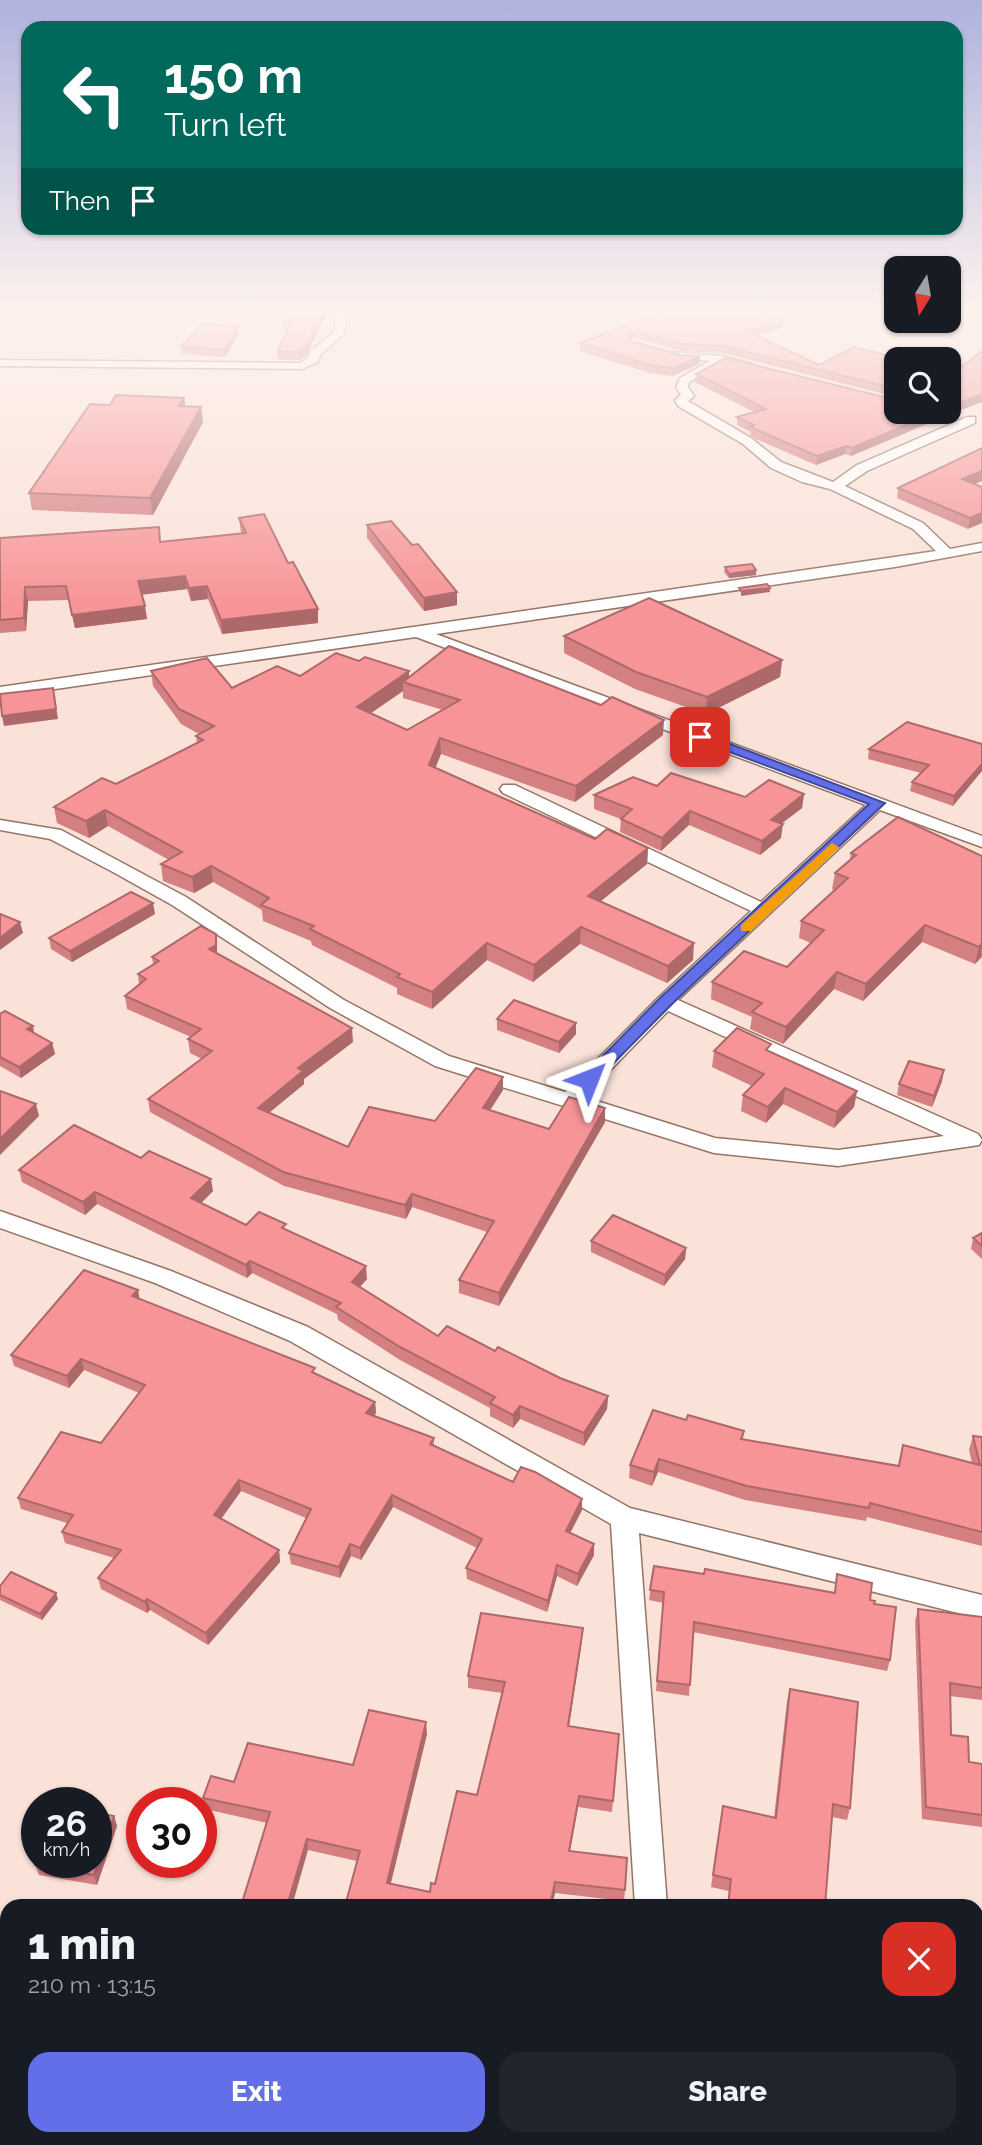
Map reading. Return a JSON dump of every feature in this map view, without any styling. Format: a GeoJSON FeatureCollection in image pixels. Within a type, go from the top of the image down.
{"type":"FeatureCollection","features":[{"type":"Feature","properties":{"kind":"street"},"geometry":{"type":"LineString","coordinates":[[689,407],[747,441],[776,465],[807,480],[835,486],[918,526],[946,553]]}},
{"type":"Feature","properties":{"kind":"street"},"geometry":{"type":"LineString","coordinates":[[835,486],[863,468],[977,421]]}},
{"type":"Feature","properties":{"kind":"street"},"geometry":{"type":"LineString","coordinates":[[0,692],[419,633],[982,547]]}},
{"type":"Feature","properties":{"kind":"street"},"geometry":{"type":"LineString","coordinates":[[419,633],[982,842]]}},
{"type":"Feature","properties":{"kind":"street"},"geometry":{"type":"LineString","coordinates":[[509,789],[765,911]]}},
{"type":"Feature","properties":{"kind":"street"},"geometry":{"type":"LineString","coordinates":[[570,1099],[665,1002],[878,803]]}},
{"type":"Feature","properties":{"kind":"street"},"geometry":{"type":"LineString","coordinates":[[0,825],[55,834],[108,862],[179,901],[337,1004],[442,1061],[713,1146],[838,1158],[976,1142]]}},
{"type":"Feature","properties":{"kind":"street"},"geometry":{"type":"LineString","coordinates":[[665,1002],[976,1142]]}},
{"type":"Feature","properties":{"kind":"street"},"geometry":{"type":"LineString","coordinates":[[0,1219],[163,1277],[299,1334],[624,1518],[982,1607]]}},
{"type":"Feature","properties":{"kind":"street"},"geometry":{"type":"LineString","coordinates":[[624,1518],[651,1899]]}},
{"type":"Feature","properties":{"kind":"building"},"geometry":{"type":"Polygon","coordinates":[[[88,407],[201,407],[150,498],[29,493],[88,407]]]}},
{"type":"Feature","properties":{"kind":"building"},"geometry":{"type":"Polygon","coordinates":[[[762,407],[884,407],[884,424],[908,424],[852,448],[846,446],[817,456],[757,430],[751,426],[754,425],[737,417],[766,409],[762,407]]]}},
{"type":"Feature","properties":{"kind":"building"},"geometry":{"type":"Polygon","coordinates":[[[982,448],[982,471],[962,479],[982,487],[982,513],[970,518],[898,488],[982,448]]]}},
{"type":"Feature","properties":{"kind":"building"},"geometry":{"type":"Polygon","coordinates":[[[264,514],[288,563],[293,562],[318,609],[221,620],[207,586],[189,588],[185,576],[138,581],[145,606],[72,615],[66,586],[25,587],[24,618],[0,620],[0,538],[159,527],[160,542],[246,533],[239,518],[264,514]]]}},
{"type":"Feature","properties":{"kind":"building"},"geometry":{"type":"Polygon","coordinates":[[[391,521],[412,545],[418,544],[457,592],[424,598],[367,525],[391,521]]]}},
{"type":"Feature","properties":{"kind":"building"},"geometry":{"type":"Polygon","coordinates":[[[752,564],[756,570],[729,574],[725,567],[752,564]]]}},
{"type":"Feature","properties":{"kind":"building"},"geometry":{"type":"Polygon","coordinates":[[[767,584],[770,588],[741,591],[739,588],[767,584]]]}},
{"type":"Feature","properties":{"kind":"building"},"geometry":{"type":"Polygon","coordinates":[[[649,598],[782,660],[707,697],[636,672],[564,636],[649,598]]]}},
{"type":"Feature","properties":{"kind":"building"},"geometry":{"type":"Polygon","coordinates":[[[449,646],[601,705],[612,697],[664,720],[576,786],[440,738],[429,765],[595,839],[607,829],[648,848],[588,896],[694,943],[668,966],[581,927],[534,965],[487,943],[432,992],[397,977],[400,974],[310,929],[314,926],[261,905],[269,898],[211,866],[192,877],[161,864],[182,852],[105,810],[86,821],[54,807],[102,778],[116,784],[203,740],[196,736],[214,726],[179,709],[151,671],[207,658],[232,688],[277,666],[300,676],[336,653],[359,661],[365,657],[409,671],[357,707],[407,730],[460,700],[403,682],[449,646]]]}},
{"type":"Feature","properties":{"kind":"building"},"geometry":{"type":"Polygon","coordinates":[[[53,688],[56,709],[2,716],[0,694],[53,688]]]}},
{"type":"Feature","properties":{"kind":"building"},"geometry":{"type":"Polygon","coordinates":[[[907,722],[982,744],[982,764],[954,796],[912,782],[929,765],[869,749],[907,722]]]}},
{"type":"Feature","properties":{"kind":"building"},"geometry":{"type":"Polygon","coordinates":[[[671,773],[745,797],[769,780],[804,794],[771,820],[783,824],[762,841],[690,811],[662,838],[621,819],[632,809],[594,795],[633,777],[657,786],[671,773]]]}},
{"type":"Feature","properties":{"kind":"building"},"geometry":{"type":"Polygon","coordinates":[[[898,817],[982,856],[982,943],[979,947],[925,925],[866,984],[837,972],[786,1027],[752,1012],[762,1003],[712,982],[744,951],[787,967],[824,930],[801,921],[848,878],[835,873],[856,855],[851,853],[898,817]]]}},
{"type":"Feature","properties":{"kind":"building"},"geometry":{"type":"Polygon","coordinates":[[[131,892],[153,903],[70,951],[49,938],[131,892]]]}},
{"type":"Feature","properties":{"kind":"building"},"geometry":{"type":"Polygon","coordinates":[[[0,914],[20,922],[0,938],[0,914]]]}},
{"type":"Feature","properties":{"kind":"building"},"geometry":{"type":"Polygon","coordinates":[[[201,926],[216,934],[216,945],[209,949],[352,1028],[298,1068],[303,1071],[258,1108],[348,1147],[369,1107],[435,1121],[476,1068],[503,1077],[483,1108],[549,1129],[569,1097],[605,1108],[499,1293],[459,1280],[494,1221],[412,1194],[405,1205],[283,1172],[148,1099],[212,1051],[188,1039],[201,1029],[125,996],[146,979],[138,974],[159,961],[152,957],[201,926]]]}},
{"type":"Feature","properties":{"kind":"building"},"geometry":{"type":"Polygon","coordinates":[[[514,1000],[576,1023],[559,1042],[497,1019],[514,1000]]]}},
{"type":"Feature","properties":{"kind":"building"},"geometry":{"type":"Polygon","coordinates":[[[5,1011],[33,1026],[27,1029],[52,1043],[19,1067],[0,1057],[0,1014],[5,1011]]]}},
{"type":"Feature","properties":{"kind":"building"},"geometry":{"type":"Polygon","coordinates":[[[737,1028],[771,1044],[766,1050],[857,1091],[837,1112],[785,1088],[768,1107],[743,1095],[764,1074],[714,1051],[737,1028]]]}},
{"type":"Feature","properties":{"kind":"building"},"geometry":{"type":"Polygon","coordinates":[[[909,1061],[944,1070],[934,1096],[899,1084],[909,1061]]]}},
{"type":"Feature","properties":{"kind":"building"},"geometry":{"type":"Polygon","coordinates":[[[0,1091],[36,1104],[0,1139],[0,1091]]]}},
{"type":"Feature","properties":{"kind":"building"},"geometry":{"type":"Polygon","coordinates":[[[74,1125],[141,1158],[149,1151],[211,1179],[191,1198],[246,1225],[259,1212],[286,1224],[282,1228],[366,1266],[352,1282],[438,1336],[447,1326],[495,1351],[498,1347],[560,1378],[608,1396],[584,1433],[520,1406],[513,1415],[490,1403],[495,1397],[400,1347],[336,1307],[341,1303],[250,1261],[246,1265],[95,1192],[83,1202],[19,1170],[74,1125]]]}},
{"type":"Feature","properties":{"kind":"building"},"geometry":{"type":"Polygon","coordinates":[[[613,1215],[686,1248],[665,1275],[591,1241],[613,1215]]]}},
{"type":"Feature","properties":{"kind":"building"},"geometry":{"type":"Polygon","coordinates":[[[982,1233],[982,1246],[973,1238],[982,1233]]]}},
{"type":"Feature","properties":{"kind":"building"},"geometry":{"type":"Polygon","coordinates":[[[84,1270],[138,1290],[132,1296],[315,1368],[312,1372],[375,1402],[366,1413],[434,1438],[430,1444],[513,1482],[521,1467],[535,1472],[582,1499],[566,1531],[594,1544],[578,1574],[557,1565],[548,1601],[466,1568],[482,1539],[392,1495],[360,1548],[350,1544],[339,1567],[289,1553],[311,1509],[239,1480],[214,1515],[279,1550],[206,1633],[147,1599],[145,1602],[98,1578],[121,1550],[62,1532],[73,1515],[18,1498],[61,1432],[101,1443],[145,1385],[81,1359],[67,1376],[11,1355],[84,1270]]]}},
{"type":"Feature","properties":{"kind":"building"},"geometry":{"type":"Polygon","coordinates":[[[653,1410],[686,1420],[688,1415],[744,1431],[741,1439],[899,1466],[903,1445],[980,1465],[973,1436],[982,1437],[982,1532],[870,1503],[869,1508],[747,1486],[659,1459],[654,1472],[630,1465],[653,1410]]]}},
{"type":"Feature","properties":{"kind":"building"},"geometry":{"type":"Polygon","coordinates":[[[654,1566],[704,1574],[705,1569],[835,1593],[837,1574],[872,1583],[870,1600],[875,1601],[874,1604],[896,1607],[890,1660],[694,1622],[690,1685],[657,1681],[664,1592],[650,1590],[654,1566]]]}},
{"type":"Feature","properties":{"kind":"building"},"geometry":{"type":"Polygon","coordinates":[[[11,1572],[56,1593],[40,1614],[0,1595],[0,1586],[11,1572]]]}},
{"type":"Feature","properties":{"kind":"building"},"geometry":{"type":"Polygon","coordinates":[[[918,1609],[982,1617],[982,1688],[950,1683],[951,1735],[968,1737],[969,1762],[982,1764],[982,1815],[926,1807],[918,1609]]]}},
{"type":"Feature","properties":{"kind":"building"},"geometry":{"type":"Polygon","coordinates":[[[481,1613],[583,1628],[568,1726],[619,1734],[613,1801],[579,1796],[569,1851],[627,1858],[625,1890],[555,1882],[551,1899],[347,1899],[360,1851],[307,1839],[289,1899],[243,1899],[270,1812],[217,1801],[217,1787],[207,1787],[211,1776],[234,1782],[248,1743],[353,1765],[369,1710],[426,1722],[387,1883],[430,1892],[431,1883],[435,1884],[457,1791],[477,1795],[505,1682],[468,1676],[481,1613]]]}},
{"type":"Feature","properties":{"kind":"building"},"geometry":{"type":"Polygon","coordinates":[[[790,1689],[858,1702],[850,1808],[833,1804],[826,1899],[729,1899],[731,1879],[713,1875],[723,1806],[776,1818],[790,1689]]]}},
{"type":"Feature","properties":{"kind":"slow traffic"},"geometry":{"type":"LineString","coordinates":[[746,928],[832,847]]}},
{"type":"Feature","properties":{"kind":"route"},"geometry":{"type":"LineString","coordinates":[[589,1079],[665,1002],[878,803],[700,737]]}}]}
